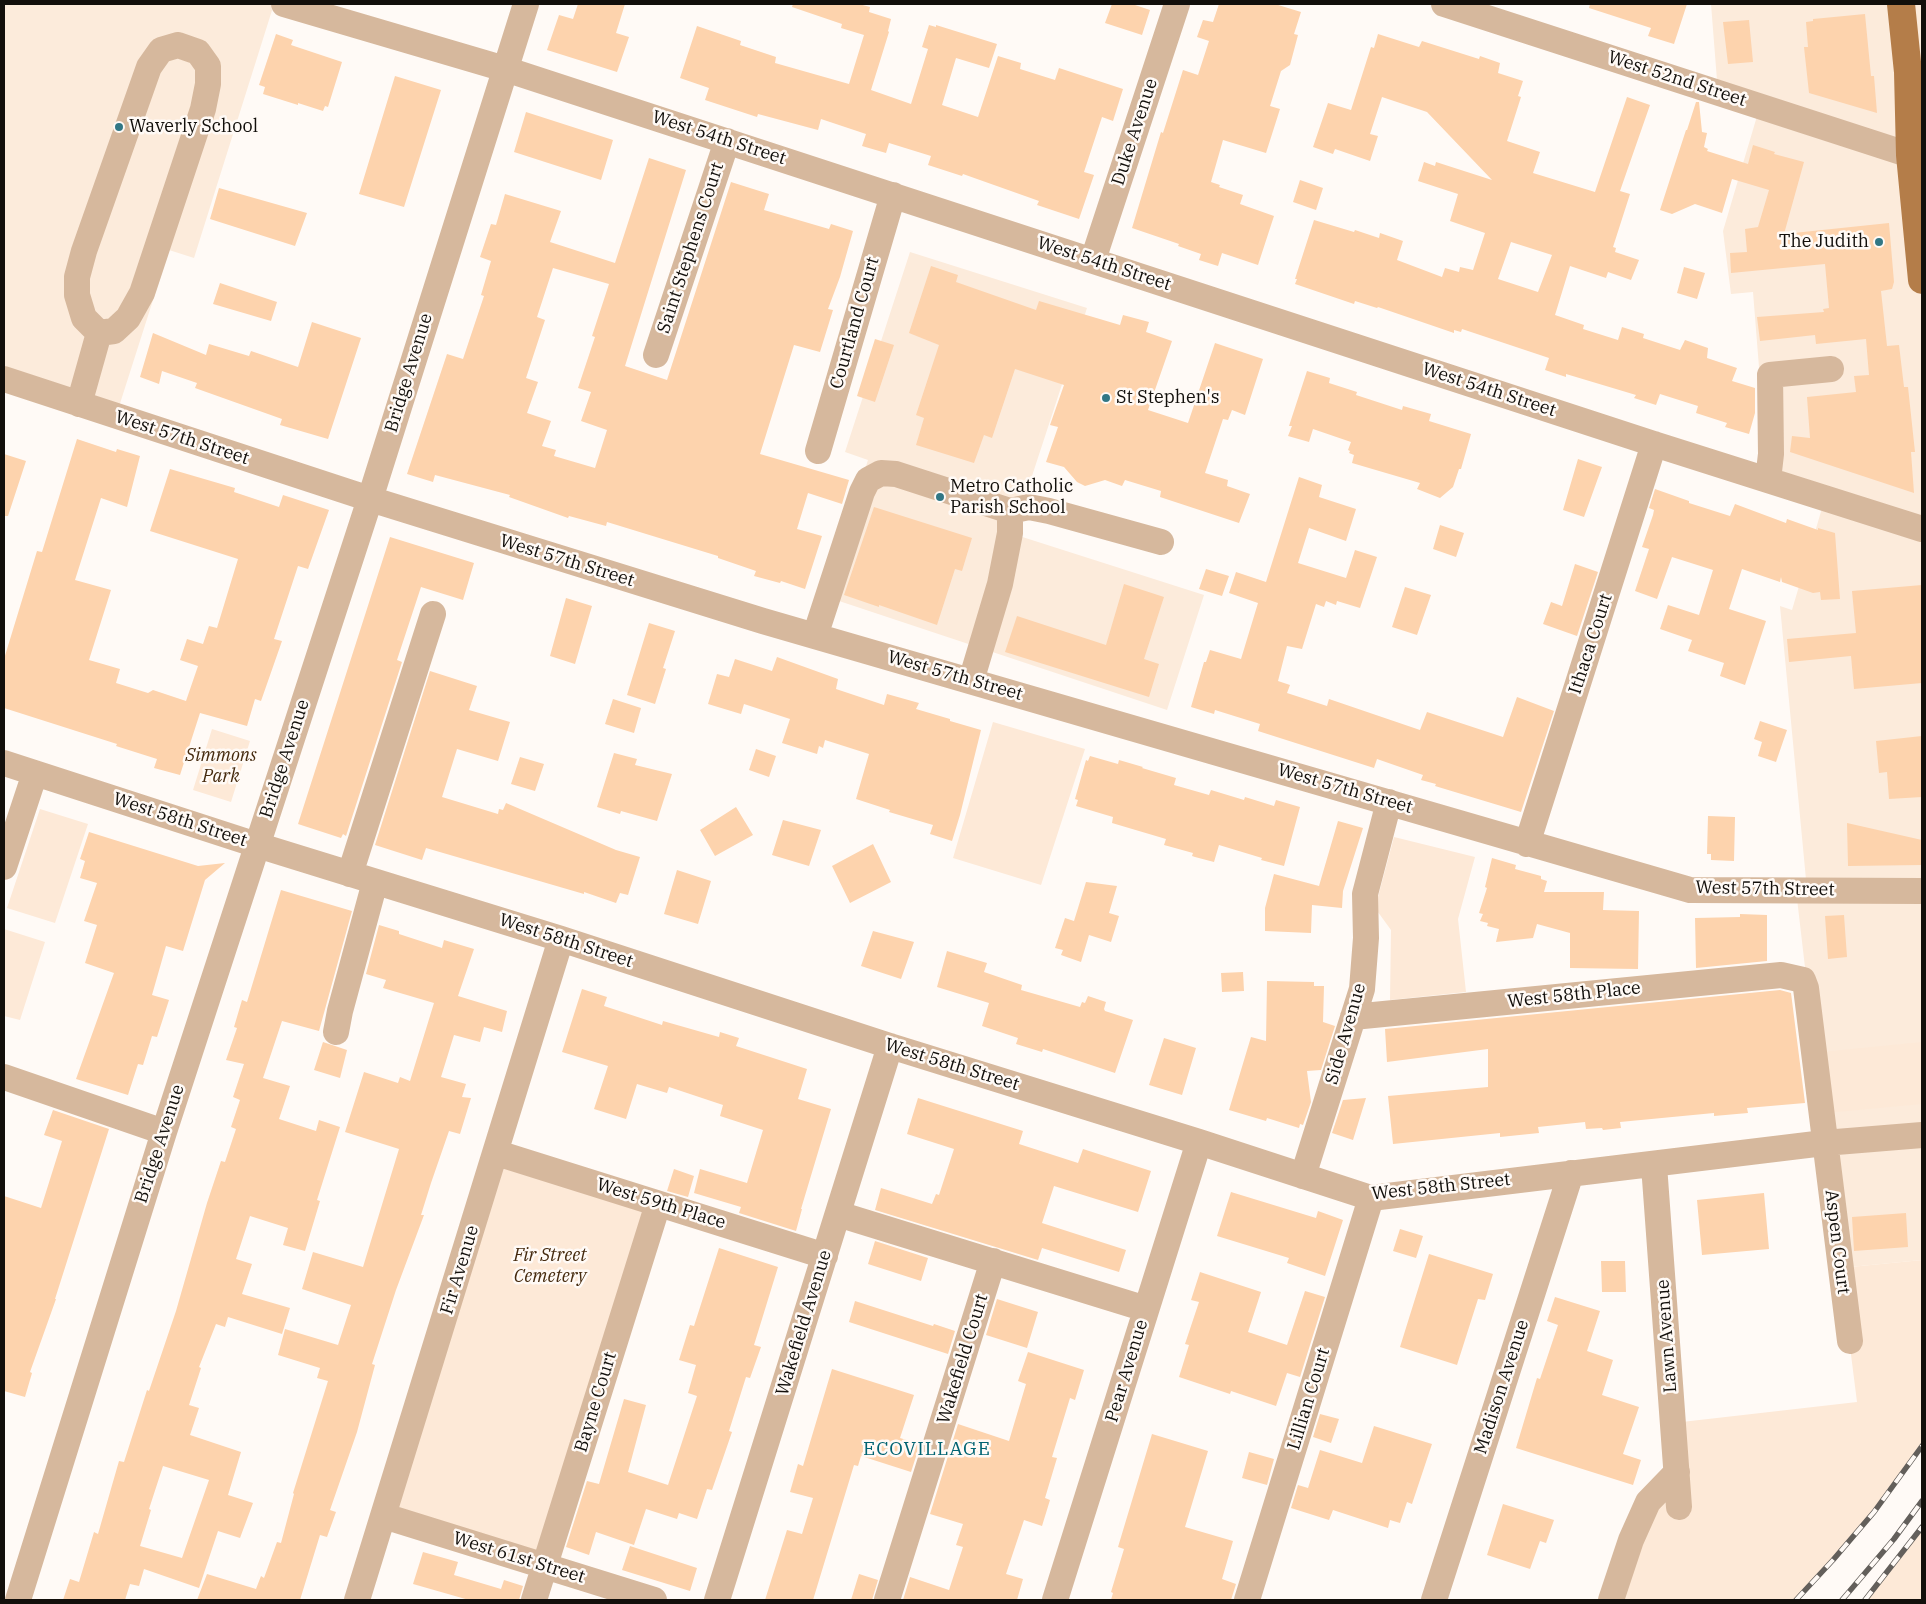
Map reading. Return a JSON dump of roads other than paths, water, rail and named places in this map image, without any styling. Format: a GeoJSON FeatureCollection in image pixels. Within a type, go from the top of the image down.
{"type":"FeatureCollection","features":[{"type":"Feature","properties":{"kind":"main road"},"geometry":{"type":"LineString","coordinates":[[1901,4],[1915,74],[1910,155],[1922,280]]}},
{"type":"Feature","properties":{"kind":"street","name":"West 54th Street"},"geometry":{"type":"LineString","coordinates":[[284,4],[342,12],[504,69],[1654,444],[1922,529]]}},
{"type":"Feature","properties":{"kind":"street","name":"Bridge Avenue"},"geometry":{"type":"LineString","coordinates":[[18,1600],[164,1132],[370,500],[526,4]]}},
{"type":"Feature","properties":{"kind":"street","name":"Duke Avenue"},"geometry":{"type":"LineString","coordinates":[[1094,260],[1177,4]]}},
{"type":"Feature","properties":{"kind":"street","name":"West 52nd Street"},"geometry":{"type":"LineString","coordinates":[[1444,4],[1910,155]]}},
{"type":"Feature","properties":{"kind":"street"},"geometry":{"type":"LineString","coordinates":[[178,45],[198,52],[208,66],[208,84],[203,109],[142,293],[128,318],[114,331],[99,333],[84,318],[77,295],[78,277],[84,251],[149,67],[161,50],[178,45]]}},
{"type":"Feature","properties":{"kind":"street","name":"Saint Stephens Court"},"geometry":{"type":"LineString","coordinates":[[656,355],[727,141]]}},
{"type":"Feature","properties":{"kind":"street","name":"Courtland Court"},"geometry":{"type":"LineString","coordinates":[[818,452],[893,195]]}},
{"type":"Feature","properties":{"kind":"street"},"geometry":{"type":"LineString","coordinates":[[79,404],[99,333]]}},
{"type":"Feature","properties":{"kind":"street"},"geometry":{"type":"LineString","coordinates":[[1768,480],[1771,454],[1770,375],[1831,369]]}},
{"type":"Feature","properties":{"kind":"street","name":"West 57th Street"},"geometry":{"type":"LineString","coordinates":[[4,380],[370,500],[815,636],[1690,890],[1922,891]]}},
{"type":"Feature","properties":{"kind":"street","name":"Ithaca Court"},"geometry":{"type":"LineString","coordinates":[[1527,844],[1654,444]]}},
{"type":"Feature","properties":{"kind":"street"},"geometry":{"type":"LineString","coordinates":[[815,636],[862,492],[868,480],[881,473],[896,474],[1010,511],[1029,507],[1049,511],[1161,542]]}},
{"type":"Feature","properties":{"kind":"street"},"geometry":{"type":"LineString","coordinates":[[970,681],[1000,584],[1010,533],[1010,511]]}},
{"type":"Feature","properties":{"kind":"street"},"geometry":{"type":"LineString","coordinates":[[350,874],[433,614]]}},
{"type":"Feature","properties":{"kind":"street","name":"West 58th Street"},"geometry":{"type":"LineString","coordinates":[[4,763],[1371,1198],[1570,1173],[1654,1165],[1824,1144],[1922,1135]]}},
{"type":"Feature","properties":{"kind":"street"},"geometry":{"type":"LineString","coordinates":[[4,867],[35,773]]}},
{"type":"Feature","properties":{"kind":"street","name":"Side Avenue"},"geometry":{"type":"LineString","coordinates":[[1303,1176],[1362,989],[1366,938],[1365,894],[1389,802]]}},
{"type":"Feature","properties":{"kind":"street"},"geometry":{"type":"LineString","coordinates":[[336,1032],[375,882]]}},
{"type":"Feature","properties":{"kind":"street","name":"Fir Avenue"},"geometry":{"type":"LineString","coordinates":[[357,1600],[562,940]]}},
{"type":"Feature","properties":{"kind":"street","name":"West 58th Place"},"geometry":{"type":"LineString","coordinates":[[1353,1017],[1781,975],[1795,978]]}},
{"type":"Feature","properties":{"kind":"street","name":"Aspen Court"},"geometry":{"type":"LineString","coordinates":[[1795,978],[1803,980],[1806,988],[1850,1341]]}},
{"type":"Feature","properties":{"kind":"street","name":"Wakefield Avenue"},"geometry":{"type":"LineString","coordinates":[[718,1600],[890,1046]]}},
{"type":"Feature","properties":{"kind":"street"},"geometry":{"type":"LineString","coordinates":[[4,1077],[164,1132]]}},
{"type":"Feature","properties":{"kind":"street","name":"Pear Avenue"},"geometry":{"type":"LineString","coordinates":[[1055,1600],[1199,1142]]}},
{"type":"Feature","properties":{"kind":"street","name":"West 59th Place"},"geometry":{"type":"LineString","coordinates":[[497,1153],[825,1256]]}},
{"type":"Feature","properties":{"kind":"street","name":"Lawn Avenue"},"geometry":{"type":"LineString","coordinates":[[1654,1165],[1679,1507]]}},
{"type":"Feature","properties":{"kind":"street","name":"Madison Avenue"},"geometry":{"type":"LineString","coordinates":[[1434,1600],[1570,1173]]}},
{"type":"Feature","properties":{"kind":"street","name":"Lillian Court"},"geometry":{"type":"LineString","coordinates":[[1247,1600],[1371,1198]]}},
{"type":"Feature","properties":{"kind":"street","name":"Bayne Court"},"geometry":{"type":"LineString","coordinates":[[534,1600],[658,1204]]}},
{"type":"Feature","properties":{"kind":"street"},"geometry":{"type":"LineString","coordinates":[[838,1214],[1146,1310]]}},
{"type":"Feature","properties":{"kind":"street","name":"Wakefield Court"},"geometry":{"type":"LineString","coordinates":[[887,1600],[993,1261]]}},
{"type":"Feature","properties":{"kind":"street"},"geometry":{"type":"LineString","coordinates":[[1611,1600],[1630,1540],[1648,1502],[1677,1472]]}},
{"type":"Feature","properties":{"kind":"street","name":"West 61st Street"},"geometry":{"type":"LineString","coordinates":[[384,1516],[654,1600]]}},
{"type":"Feature","properties":{"kind":"railway"},"geometry":{"type":"LineString","coordinates":[[1796,1600],[1874,1512],[1922,1446]]}},
{"type":"Feature","properties":{"kind":"railway"},"geometry":{"type":"LineString","coordinates":[[1842,1600],[1894,1539],[1922,1501]]}},
{"type":"Feature","properties":{"kind":"railway"},"geometry":{"type":"LineString","coordinates":[[1865,1600],[1922,1527]]}},
{"type":"Feature","properties":{"kind":"place","name":"Waverly School"},"geometry":{"type":"Point","coordinates":[119,127]}},
{"type":"Feature","properties":{"kind":"place","name":"The Judith"},"geometry":{"type":"Point","coordinates":[1879,242]}},
{"type":"Feature","properties":{"kind":"place","name":"St Stephen's"},"geometry":{"type":"Point","coordinates":[1106,398]}},
{"type":"Feature","properties":{"kind":"place","name":"Metro Catholic Parish School"},"geometry":{"type":"Point","coordinates":[940,497]}},
{"type":"Feature","properties":{"kind":"district","name":"ECOVILLAGE"},"geometry":{"type":"Point","coordinates":[927,1450]}},
{"type":"Feature","properties":{"kind":"park label","name":"Simmons Park"},"geometry":{"type":"Point","coordinates":[221,766]}},
{"type":"Feature","properties":{"kind":"park label","name":"Fir Street Cemetery"},"geometry":{"type":"Point","coordinates":[550,1266]}}]}
